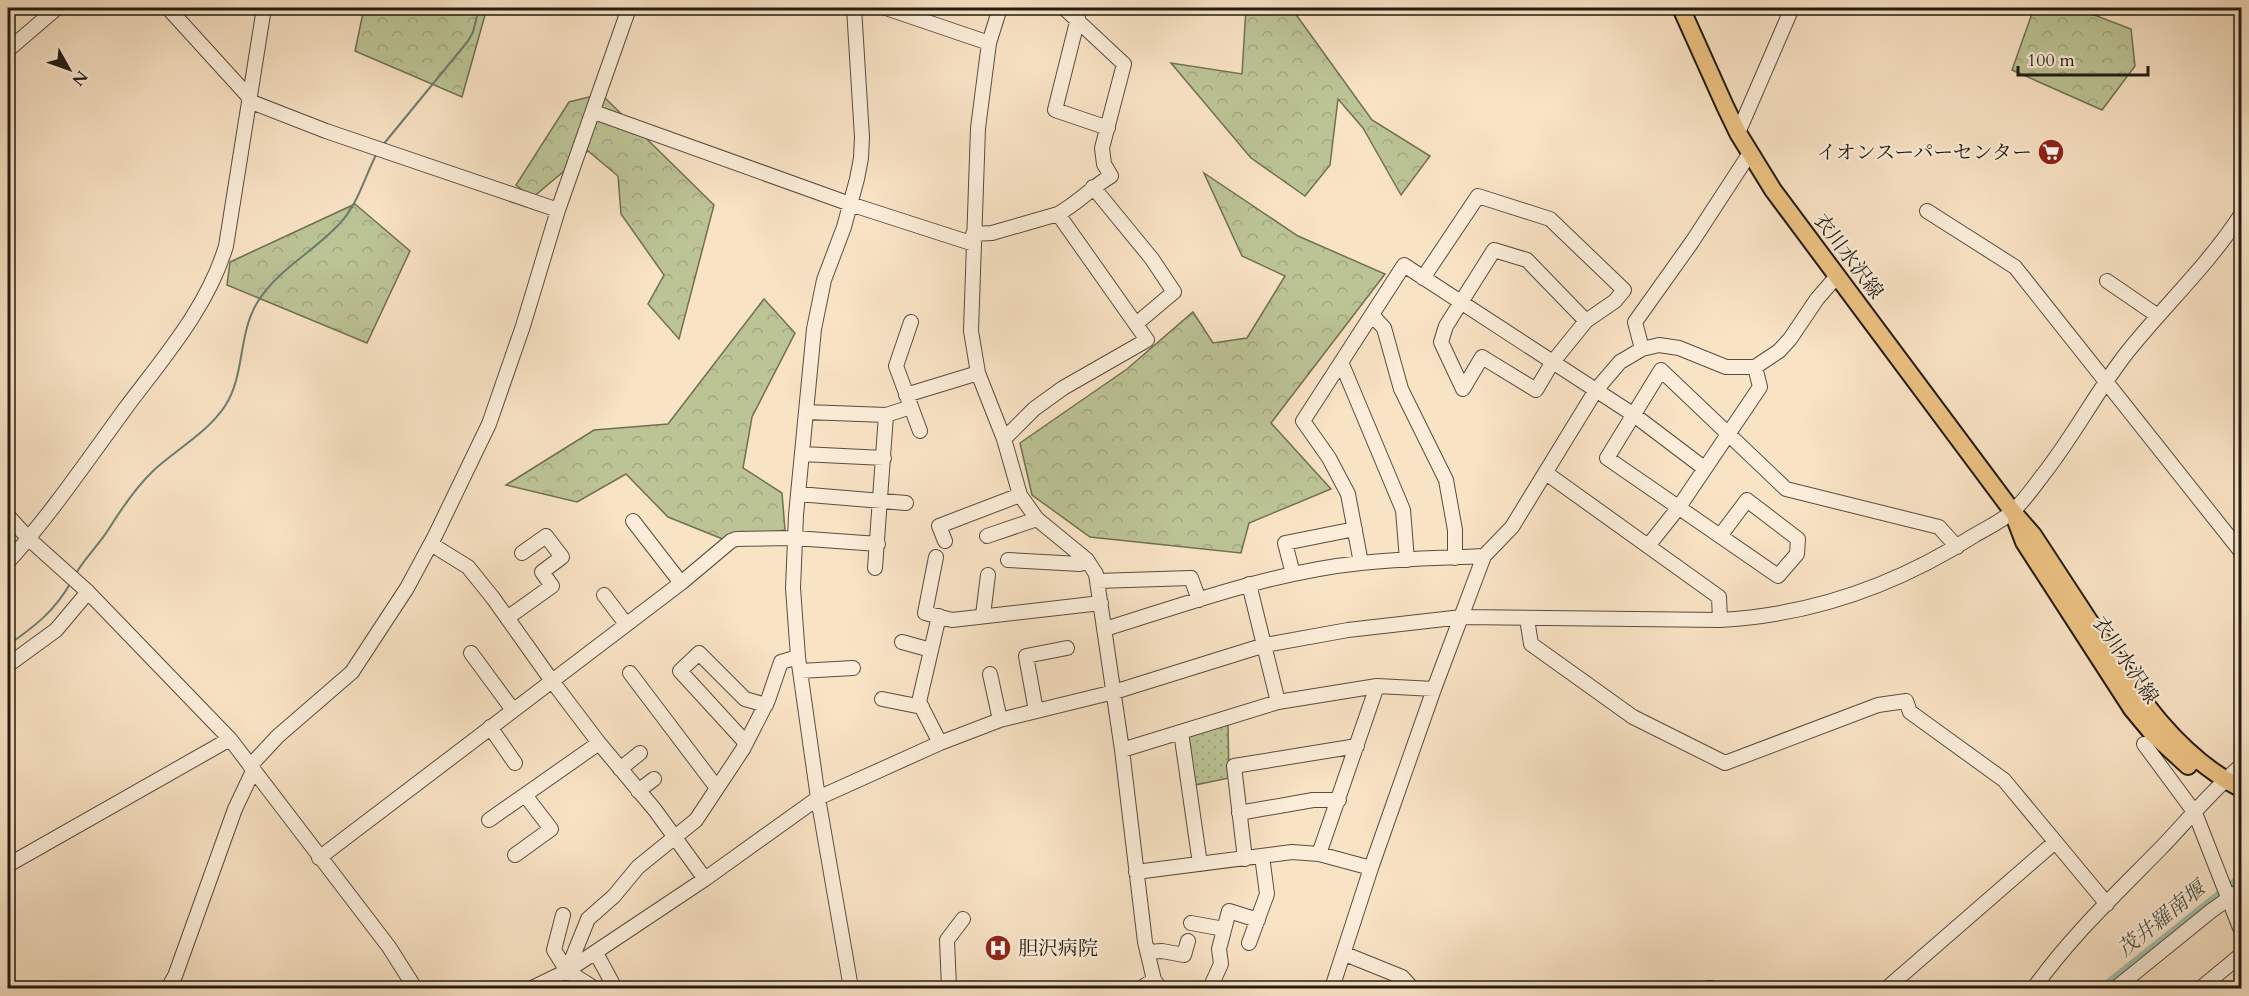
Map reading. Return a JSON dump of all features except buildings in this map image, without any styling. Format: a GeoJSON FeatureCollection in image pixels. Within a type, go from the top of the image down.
{"type":"FeatureCollection","features":[{"type":"Feature","properties":{"kind":"main road","name":"衣川水沢線"},"geometry":{"type":"LineString","coordinates":[[1681,8],[1738,133],[1773,190],[2013,512],[2033,535],[2140,698],[2186,750],[2220,784],[2241,800]]}},
{"type":"Feature","properties":{"kind":"main road","name":"衣川水沢線"},"geometry":{"type":"LineString","coordinates":[[2220,784],[2241,789]]}},
{"type":"Feature","properties":{"kind":"street"},"geometry":{"type":"LineString","coordinates":[[8,50],[57,8]]}},
{"type":"Feature","properties":{"kind":"street"},"geometry":{"type":"LineString","coordinates":[[168,8],[249,99],[326,131],[558,210]]}},
{"type":"Feature","properties":{"kind":"street"},"geometry":{"type":"LineString","coordinates":[[8,562],[72,484],[195,315],[214,281],[226,246],[264,8]]}},
{"type":"Feature","properties":{"kind":"street"},"geometry":{"type":"LineString","coordinates":[[168,988],[175,976],[252,768],[278,735],[352,672],[406,588],[431,544],[489,424],[523,326],[558,210],[629,8]]}},
{"type":"Feature","properties":{"kind":"street"},"geometry":{"type":"LineString","coordinates":[[851,988],[818,798],[799,664],[793,588],[798,494],[814,329],[824,280],[850,204],[861,158],[862,137],[854,8]]}},
{"type":"Feature","properties":{"kind":"street"},"geometry":{"type":"LineString","coordinates":[[886,8],[989,43]]}},
{"type":"Feature","properties":{"kind":"street"},"geometry":{"type":"LineString","coordinates":[[999,8],[989,43],[978,128],[971,331],[978,373],[1004,439],[1020,495],[1036,519],[1087,560],[1096,574],[1122,750],[1136,872],[1148,952],[1157,984],[1141,988]]}},
{"type":"Feature","properties":{"kind":"street"},"geometry":{"type":"LineString","coordinates":[[594,112],[850,204],[973,239],[1058,214],[1093,186],[1111,176],[1104,164],[1102,148],[1124,64],[1065,8]]}},
{"type":"Feature","properties":{"kind":"street"},"geometry":{"type":"LineString","coordinates":[[1738,133],[1792,8]]}},
{"type":"Feature","properties":{"kind":"street"},"geometry":{"type":"LineString","coordinates":[[1077,18],[1055,110],[1108,128]]}},
{"type":"Feature","properties":{"kind":"street"},"geometry":{"type":"LineString","coordinates":[[1642,349],[1635,322],[1692,242],[1750,153]]}},
{"type":"Feature","properties":{"kind":"street"},"geometry":{"type":"LineString","coordinates":[[1093,186],[1152,259],[1174,292],[1136,324]]}},
{"type":"Feature","properties":{"kind":"street"},"geometry":{"type":"LineString","coordinates":[[1423,278],[1478,196],[1550,219],[1623,290],[1615,302],[1586,321],[1552,363],[1536,390],[1482,357],[1462,389],[1441,342],[1446,326],[1494,250],[1527,260],[1586,321]]}},
{"type":"Feature","properties":{"kind":"street"},"geometry":{"type":"LineString","coordinates":[[1927,212],[2015,267],[2241,553]]}},
{"type":"Feature","properties":{"kind":"street"},"geometry":{"type":"LineString","coordinates":[[532,988],[567,971],[596,952],[705,879],[818,798],[940,743],[1000,720],[1114,692],[1264,645],[1348,630],[1462,618],[1746,619],[1815,606],[1886,583],[1957,547],[2013,512],[2068,443],[2106,381],[2220,243],[2241,213]]}},
{"type":"Feature","properties":{"kind":"street"},"geometry":{"type":"LineString","coordinates":[[1004,439],[1034,409],[1063,388],[1147,340],[1058,214]]}},
{"type":"Feature","properties":{"kind":"street"},"geometry":{"type":"LineString","coordinates":[[1361,563],[1348,494],[1329,458],[1303,421],[1404,265],[1634,415],[1704,468]]}},
{"type":"Feature","properties":{"kind":"street"},"geometry":{"type":"LineString","coordinates":[[1332,988],[1345,954],[1371,868],[1484,556],[1512,526],[1596,390],[1620,363],[1642,349],[1659,345],[1669,345],[1726,367],[1755,367],[1779,351],[1790,339],[1817,299],[1837,276]]}},
{"type":"Feature","properties":{"kind":"street"},"geometry":{"type":"LineString","coordinates":[[2106,281],[2158,316]]}},
{"type":"Feature","properties":{"kind":"street"},"geometry":{"type":"LineString","coordinates":[[1372,315],[1384,328],[1401,389],[1446,480],[1455,530],[1455,558]]}},
{"type":"Feature","properties":{"kind":"street"},"geometry":{"type":"LineString","coordinates":[[911,322],[896,366],[920,431]]}},
{"type":"Feature","properties":{"kind":"street"},"geometry":{"type":"LineString","coordinates":[[1341,362],[1403,510],[1407,560]]}},
{"type":"Feature","properties":{"kind":"street"},"geometry":{"type":"LineString","coordinates":[[1648,546],[1679,507],[1760,387],[1755,367]]}},
{"type":"Feature","properties":{"kind":"street"},"geometry":{"type":"LineString","coordinates":[[1720,536],[1747,500],[1798,539],[1797,554],[1778,576],[1720,536],[1679,507],[1607,458],[1661,370],[1786,489],[1939,526],[1957,547]]}},
{"type":"Feature","properties":{"kind":"street"},"geometry":{"type":"LineString","coordinates":[[806,412],[886,415],[909,401],[978,373]]}},
{"type":"Feature","properties":{"kind":"street"},"geometry":{"type":"LineString","coordinates":[[875,568],[886,415]]}},
{"type":"Feature","properties":{"kind":"street"},"geometry":{"type":"LineString","coordinates":[[802,454],[884,458]]}},
{"type":"Feature","properties":{"kind":"street"},"geometry":{"type":"LineString","coordinates":[[1546,473],[1719,597],[1720,620]]}},
{"type":"Feature","properties":{"kind":"street"},"geometry":{"type":"LineString","coordinates":[[798,494],[906,503]]}},
{"type":"Feature","properties":{"kind":"street"},"geometry":{"type":"LineString","coordinates":[[945,541],[939,526],[1020,495]]}},
{"type":"Feature","properties":{"kind":"street"},"geometry":{"type":"LineString","coordinates":[[8,516],[28,539],[88,592],[230,739],[388,947],[415,988]]}},
{"type":"Feature","properties":{"kind":"street"},"geometry":{"type":"LineString","coordinates":[[987,536],[1036,519]]}},
{"type":"Feature","properties":{"kind":"street"},"geometry":{"type":"LineString","coordinates":[[633,521],[681,583]]}},
{"type":"Feature","properties":{"kind":"street"},"geometry":{"type":"LineString","coordinates":[[1293,574],[1285,543],[1354,529]]}},
{"type":"Feature","properties":{"kind":"street"},"geometry":{"type":"LineString","coordinates":[[507,618],[552,586],[542,572],[562,557],[546,536],[522,553]]}},
{"type":"Feature","properties":{"kind":"street"},"geometry":{"type":"LineString","coordinates":[[319,858],[681,583],[731,541],[795,538],[878,544]]}},
{"type":"Feature","properties":{"kind":"street"},"geometry":{"type":"LineString","coordinates":[[431,544],[468,567],[599,743],[705,879]]}},
{"type":"Feature","properties":{"kind":"street"},"geometry":{"type":"LineString","coordinates":[[1105,629],[1249,584],[1293,574],[1361,563],[1484,556]]}},
{"type":"Feature","properties":{"kind":"street"},"geometry":{"type":"LineString","coordinates":[[936,557],[924,613],[952,620],[1101,603]]}},
{"type":"Feature","properties":{"kind":"street"},"geometry":{"type":"LineString","coordinates":[[1008,560],[1080,564],[1087,560]]}},
{"type":"Feature","properties":{"kind":"street"},"geometry":{"type":"LineString","coordinates":[[982,615],[988,575]]}},
{"type":"Feature","properties":{"kind":"street"},"geometry":{"type":"LineString","coordinates":[[1097,581],[1191,578],[1199,600]]}},
{"type":"Feature","properties":{"kind":"street"},"geometry":{"type":"LineString","coordinates":[[1249,584],[1278,702]]}},
{"type":"Feature","properties":{"kind":"street"},"geometry":{"type":"LineString","coordinates":[[8,665],[56,630],[88,592]]}},
{"type":"Feature","properties":{"kind":"street"},"geometry":{"type":"LineString","coordinates":[[604,596],[626,624]]}},
{"type":"Feature","properties":{"kind":"street"},"geometry":{"type":"LineString","coordinates":[[939,616],[919,702],[940,743]]}},
{"type":"Feature","properties":{"kind":"street"},"geometry":{"type":"LineString","coordinates":[[1527,619],[1531,644],[1633,717],[1725,763],[1878,705],[1906,701],[1910,712],[2004,780],[2107,904]]}},
{"type":"Feature","properties":{"kind":"street"},"geometry":{"type":"LineString","coordinates":[[902,642],[931,650]]}},
{"type":"Feature","properties":{"kind":"street"},"geometry":{"type":"LineString","coordinates":[[1036,711],[1026,656],[1067,648]]}},
{"type":"Feature","properties":{"kind":"street"},"geometry":{"type":"LineString","coordinates":[[746,743],[680,671],[699,652],[745,699],[766,705]]}},
{"type":"Feature","properties":{"kind":"street"},"geometry":{"type":"LineString","coordinates":[[471,653],[513,710]]}},
{"type":"Feature","properties":{"kind":"street"},"geometry":{"type":"LineString","coordinates":[[567,971],[588,919],[614,896],[638,867],[696,820],[746,743],[766,705],[782,662],[853,668]]}},
{"type":"Feature","properties":{"kind":"street"},"geometry":{"type":"LineString","coordinates":[[630,673],[717,788]]}},
{"type":"Feature","properties":{"kind":"street"},"geometry":{"type":"LineString","coordinates":[[990,674],[1000,720]]}},
{"type":"Feature","properties":{"kind":"street"},"geometry":{"type":"LineString","coordinates":[[1122,750],[1278,702],[1377,686],[1434,689]]}},
{"type":"Feature","properties":{"kind":"street"},"geometry":{"type":"LineString","coordinates":[[1319,854],[1377,686]]}},
{"type":"Feature","properties":{"kind":"street"},"geometry":{"type":"LineString","coordinates":[[882,699],[922,707]]}},
{"type":"Feature","properties":{"kind":"street"},"geometry":{"type":"LineString","coordinates":[[490,727],[515,763]]}},
{"type":"Feature","properties":{"kind":"street"},"geometry":{"type":"LineString","coordinates":[[1181,732],[1200,864]]}},
{"type":"Feature","properties":{"kind":"street"},"geometry":{"type":"LineString","coordinates":[[8,866],[230,739]]}},
{"type":"Feature","properties":{"kind":"street"},"geometry":{"type":"LineString","coordinates":[[489,820],[599,743]]}},
{"type":"Feature","properties":{"kind":"street"},"geometry":{"type":"LineString","coordinates":[[2144,744],[2194,813],[2241,933]]}},
{"type":"Feature","properties":{"kind":"street"},"geometry":{"type":"LineString","coordinates":[[1245,858],[1234,766],[1357,746]]}},
{"type":"Feature","properties":{"kind":"street"},"geometry":{"type":"LineString","coordinates":[[620,769],[640,753]]}},
{"type":"Feature","properties":{"kind":"street"},"geometry":{"type":"LineString","coordinates":[[2034,988],[2063,951],[2220,784],[2241,765]]}},
{"type":"Feature","properties":{"kind":"street"},"geometry":{"type":"LineString","coordinates":[[638,791],[654,779]]}},
{"type":"Feature","properties":{"kind":"street"},"geometry":{"type":"LineString","coordinates":[[515,855],[551,829],[525,795]]}},
{"type":"Feature","properties":{"kind":"street"},"geometry":{"type":"LineString","coordinates":[[1239,813],[1312,800],[1339,800]]}},
{"type":"Feature","properties":{"kind":"street"},"geometry":{"type":"LineString","coordinates":[[1887,988],[2055,842]]}},
{"type":"Feature","properties":{"kind":"street"},"geometry":{"type":"LineString","coordinates":[[1136,872],[1292,852],[1319,854],[1371,868]]}},
{"type":"Feature","properties":{"kind":"street"},"geometry":{"type":"LineString","coordinates":[[1249,943],[1267,894],[1262,856]]}},
{"type":"Feature","properties":{"kind":"street"},"geometry":{"type":"LineString","coordinates":[[2116,988],[2226,893],[2241,890]]}},
{"type":"Feature","properties":{"kind":"street"},"geometry":{"type":"LineString","coordinates":[[1210,988],[1221,964],[1218,949],[1229,911],[1258,920]]}},
{"type":"Feature","properties":{"kind":"street"},"geometry":{"type":"LineString","coordinates":[[563,915],[554,950],[567,971],[594,988]]}},
{"type":"Feature","properties":{"kind":"street"},"geometry":{"type":"LineString","coordinates":[[950,988],[947,972],[947,940],[963,919]]}},
{"type":"Feature","properties":{"kind":"street"},"geometry":{"type":"LineString","coordinates":[[1191,922],[1224,929]]}},
{"type":"Feature","properties":{"kind":"street"},"geometry":{"type":"LineString","coordinates":[[1148,952],[1162,951],[1184,956],[1188,941]]}},
{"type":"Feature","properties":{"kind":"street"},"geometry":{"type":"LineString","coordinates":[[596,952],[615,988]]}},
{"type":"Feature","properties":{"kind":"street"},"geometry":{"type":"LineString","coordinates":[[1345,954],[1402,977],[1412,988]]}},
{"type":"Feature","properties":{"kind":"street"},"geometry":{"type":"LineString","coordinates":[[2201,988],[2241,954]]}},
{"type":"Feature","properties":{"kind":"green space"},"geometry":{"type":"Polygon","coordinates":[[[364,8],[487,8],[462,97],[355,51],[364,8]]]}},
{"type":"Feature","properties":{"kind":"green space"},"geometry":{"type":"Polygon","coordinates":[[[1246,8],[1293,8],[1372,120],[1430,156],[1401,195],[1363,128],[1338,99],[1330,165],[1305,196],[1251,158],[1171,63],[1242,74],[1246,8]]]}},
{"type":"Feature","properties":{"kind":"green space"},"geometry":{"type":"Polygon","coordinates":[[[2034,8],[2076,8],[2131,29],[2135,66],[2102,110],[2012,70],[2034,8]]]}},
{"type":"Feature","properties":{"kind":"green space"},"geometry":{"type":"Polygon","coordinates":[[[601,94],[714,205],[679,339],[648,304],[664,275],[621,214],[618,176],[588,151],[532,198],[516,185],[569,102],[601,94]]]}},
{"type":"Feature","properties":{"kind":"green space"},"geometry":{"type":"Polygon","coordinates":[[[1204,173],[1298,236],[1385,274],[1271,423],[1331,489],[1249,523],[1241,553],[1090,537],[1032,495],[1020,443],[1127,369],[1193,312],[1213,343],[1247,338],[1285,276],[1242,256],[1204,173]]]}},
{"type":"Feature","properties":{"kind":"green space"},"geometry":{"type":"Polygon","coordinates":[[[355,204],[410,251],[367,343],[227,285],[230,262],[355,204]]]}},
{"type":"Feature","properties":{"kind":"green space"},"geometry":{"type":"Polygon","coordinates":[[[764,299],[795,333],[752,417],[743,468],[782,493],[785,530],[725,540],[668,517],[626,474],[577,502],[506,485],[594,430],[668,424],[764,299]]]}},
{"type":"Feature","properties":{"kind":"green space"},"geometry":{"type":"Polygon","coordinates":[[[1228,725],[1229,778],[1195,785],[1188,738],[1190,735],[1228,725]]]}},
{"type":"Feature","properties":{"kind":"waterway"},"geometry":{"type":"LineString","coordinates":[[382,146],[468,41],[473,32],[479,8]]}},
{"type":"Feature","properties":{"kind":"waterway"},"geometry":{"type":"LineString","coordinates":[[75,575],[142,483],[154,470],[210,424],[225,406],[236,382],[247,328],[257,303],[275,280],[321,242],[342,221],[357,197],[377,153]]}},
{"type":"Feature","properties":{"kind":"waterway"},"geometry":{"type":"LineString","coordinates":[[8,645],[43,618],[58,602],[71,582]]}},
{"type":"Feature","properties":{"kind":"waterway","name":"茂井羅南堰"},"geometry":{"type":"LineString","coordinates":[[2103,988],[2242,877]]}},
{"type":"Feature","properties":{"kind":"place","name":"イオンスーパーセンター"},"geometry":{"type":"Point","coordinates":[2051,152]}},
{"type":"Feature","properties":{"kind":"place","name":"胆沢病院"},"geometry":{"type":"Point","coordinates":[998,948]}}]}
